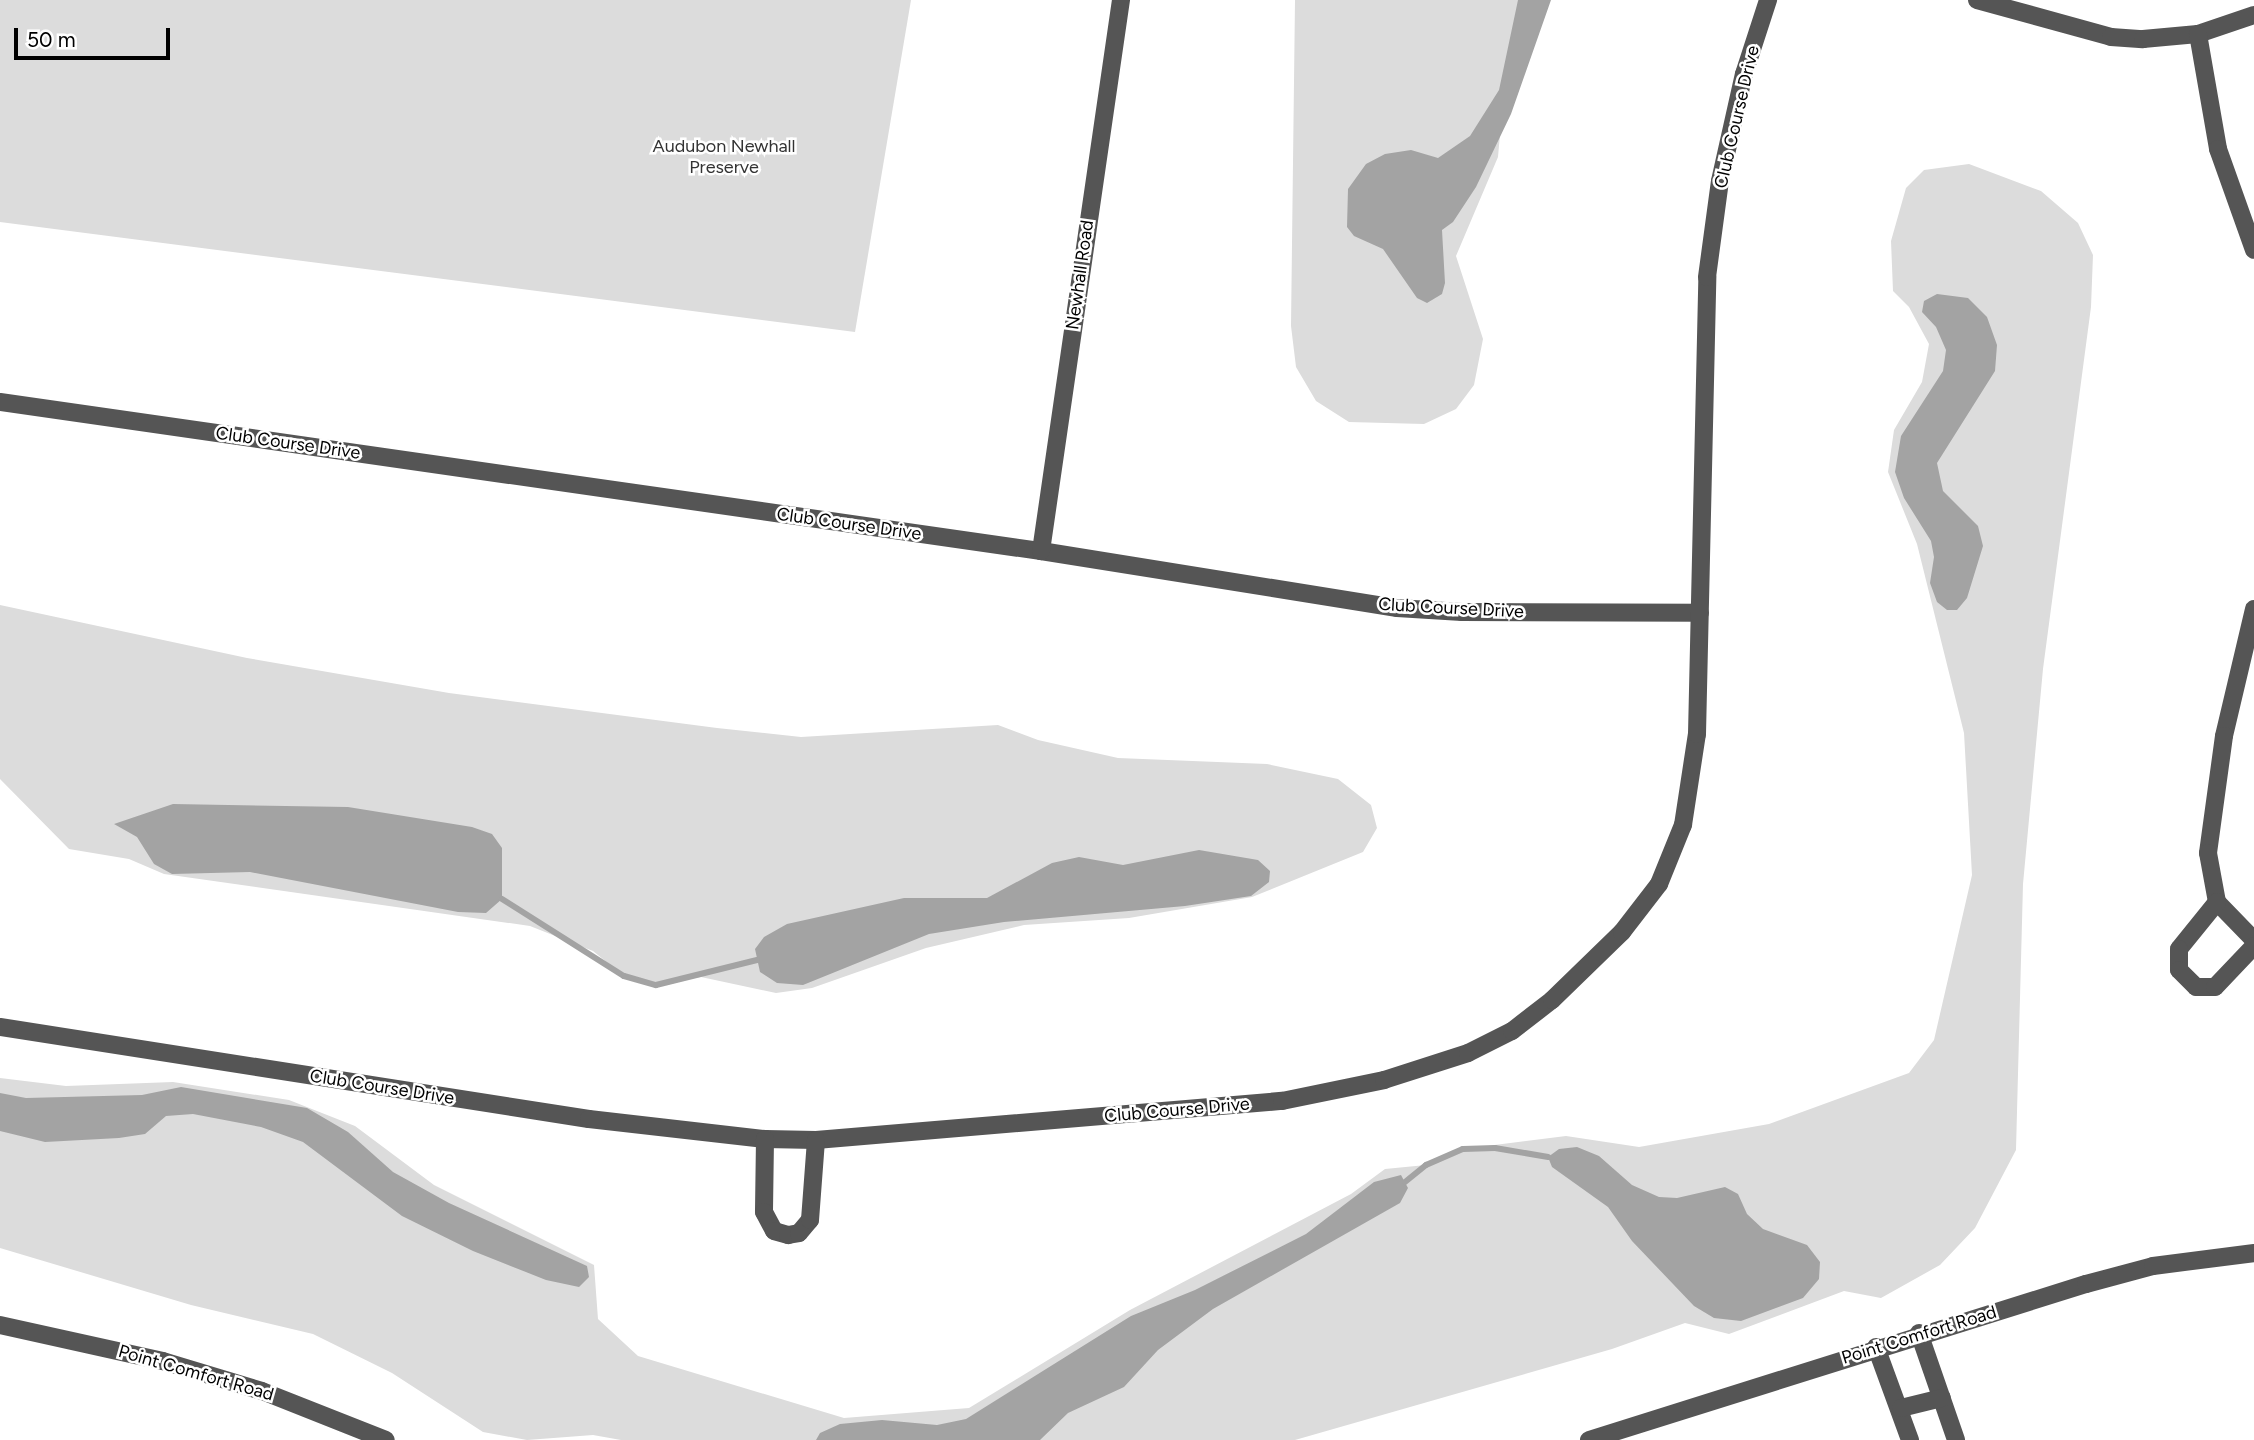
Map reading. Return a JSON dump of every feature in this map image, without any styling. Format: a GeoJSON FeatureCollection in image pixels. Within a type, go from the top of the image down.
{"type":"FeatureCollection","features":[{"type":"Feature","properties":{"kind":"street","name":"Newhall Road"},"geometry":{"type":"LineString","coordinates":[[1041,551],[1121,0]]}},
{"type":"Feature","properties":{"kind":"street","name":"Club Course Drive"},"geometry":{"type":"LineString","coordinates":[[0,1027],[589,1119],[765,1139],[816,1140],[1282,1101],[1384,1080],[1468,1054],[1512,1031],[1552,1000],[1622,932],[1659,884],[1683,825],[1698,734],[1707,277],[1720,181],[1744,74],[1768,0]]}},
{"type":"Feature","properties":{"kind":"street"},"geometry":{"type":"LineString","coordinates":[[1977,0],[2111,37],[2198,34],[2254,15]]}},
{"type":"Feature","properties":{"kind":"street"},"geometry":{"type":"LineString","coordinates":[[2198,34],[2218,149],[2254,250]]}},
{"type":"Feature","properties":{"kind":"street","name":"Club Course Drive"},"geometry":{"type":"LineString","coordinates":[[0,402],[1041,551],[1397,608],[1462,612],[1700,613]]}},
{"type":"Feature","properties":{"kind":"street"},"geometry":{"type":"LineString","coordinates":[[2254,609],[2211,809],[2209,870],[2217,902],[2254,940]]}},
{"type":"Feature","properties":{"kind":"street"},"geometry":{"type":"LineString","coordinates":[[2217,902],[2179,948],[2179,970],[2196,987],[2215,987],[2254,946]]}},
{"type":"Feature","properties":{"kind":"street"},"geometry":{"type":"LineString","coordinates":[[765,1139],[767,1223],[774,1231],[788,1235],[799,1233],[810,1220],[816,1140]]}},
{"type":"Feature","properties":{"kind":"street","name":"Point Comfort Road"},"geometry":{"type":"LineString","coordinates":[[1589,1440],[1919,1333],[2153,1266],[2254,1253]]}},
{"type":"Feature","properties":{"kind":"street","name":"Point Comfort Road"},"geometry":{"type":"LineString","coordinates":[[0,1325],[163,1361],[262,1391],[386,1440]]}},
{"type":"Feature","properties":{"kind":"street"},"geometry":{"type":"LineString","coordinates":[[1919,1333],[1956,1440]]}},
{"type":"Feature","properties":{"kind":"street"},"geometry":{"type":"LineString","coordinates":[[1877,1347],[1901,1408],[1910,1440]]}},
{"type":"Feature","properties":{"kind":"street"},"geometry":{"type":"LineString","coordinates":[[1901,1408],[1942,1398]]}},
{"type":"Feature","properties":{"kind":"green space","name":"Audubon Newhall Preserve"},"geometry":{"type":"Polygon","coordinates":[[[0,0],[911,0],[855,332],[0,222],[0,0]]]}},
{"type":"Feature","properties":{"kind":"green space"},"geometry":{"type":"Polygon","coordinates":[[[1295,0],[1537,0],[1502,112],[1498,157],[1456,256],[1483,339],[1474,385],[1456,409],[1424,424],[1349,422],[1316,401],[1296,367],[1291,326],[1295,0]]]}},
{"type":"Feature","properties":{"kind":"green space"},"geometry":{"type":"Polygon","coordinates":[[[1969,164],[2041,191],[2078,223],[2093,255],[2091,307],[2043,669],[2023,884],[2016,1150],[1975,1228],[1940,1265],[1881,1298],[1844,1291],[1729,1334],[1685,1323],[1612,1349],[1295,1440],[621,1440],[593,1435],[527,1440],[483,1432],[392,1373],[313,1334],[191,1305],[0,1248],[0,1078],[66,1086],[173,1082],[289,1100],[355,1126],[434,1185],[594,1265],[598,1319],[638,1356],[844,1418],[969,1408],[1130,1310],[1351,1194],[1385,1169],[1426,1165],[1463,1149],[1566,1136],[1639,1147],[1769,1124],[1909,1073],[1934,1040],[1972,875],[1964,733],[1917,544],[1888,472],[1894,430],[1922,382],[1929,344],[1909,307],[1893,291],[1891,241],[1906,188],[1924,170],[1969,164]]]}},
{"type":"Feature","properties":{"kind":"green space"},"geometry":{"type":"Polygon","coordinates":[[[0,605],[247,658],[449,693],[717,728],[801,737],[998,725],[1038,740],[1118,758],[1267,764],[1338,779],[1371,805],[1377,828],[1363,852],[1252,897],[1129,918],[1024,925],[926,948],[812,988],[776,993],[701,977],[656,985],[624,976],[593,951],[530,926],[164,874],[129,859],[69,849],[0,779],[0,605]]]}},
{"type":"Feature","properties":{"kind":"shaded area"},"geometry":{"type":"Polygon","coordinates":[[[1518,0],[1551,0],[1511,114],[1476,187],[1453,222],[1442,230],[1445,283],[1442,294],[1427,303],[1417,298],[1383,249],[1354,236],[1347,227],[1348,189],[1366,164],[1385,154],[1411,150],[1438,158],[1470,136],[1499,90],[1518,0]]]}},
{"type":"Feature","properties":{"kind":"shaded area"},"geometry":{"type":"Polygon","coordinates":[[[1937,294],[1968,298],[1987,317],[1997,345],[1995,371],[1937,463],[1943,491],[1978,526],[1983,546],[1967,598],[1957,610],[1947,610],[1937,602],[1930,583],[1934,557],[1931,541],[1904,498],[1895,472],[1901,436],[1943,371],[1946,350],[1936,327],[1922,312],[1924,301],[1937,294]]]}},
{"type":"Feature","properties":{"kind":"shaded area"},"geometry":{"type":"Polygon","coordinates":[[[173,804],[348,807],[472,827],[492,834],[502,848],[502,899],[486,913],[458,912],[250,872],[172,874],[154,864],[137,837],[114,824],[173,804]]]}},
{"type":"Feature","properties":{"kind":"shaded area"},"geometry":{"type":"Polygon","coordinates":[[[1199,850],[1258,860],[1270,871],[1269,882],[1251,896],[1185,906],[1004,922],[929,934],[803,985],[777,983],[760,972],[755,949],[764,937],[787,924],[904,898],[987,898],[1052,863],[1079,857],[1123,865],[1199,850]]]}},
{"type":"Feature","properties":{"kind":"shaded area"},"geometry":{"type":"Polygon","coordinates":[[[181,1087],[307,1108],[348,1132],[393,1172],[449,1203],[587,1266],[589,1277],[579,1287],[546,1280],[473,1251],[402,1216],[303,1142],[261,1127],[193,1114],[166,1116],[145,1134],[119,1138],[45,1142],[0,1131],[0,1093],[26,1098],[142,1095],[181,1087]]]}},
{"type":"Feature","properties":{"kind":"shaded area"},"geometry":{"type":"Polygon","coordinates":[[[1577,1147],[1599,1156],[1632,1185],[1659,1197],[1677,1198],[1725,1187],[1738,1194],[1747,1214],[1763,1229],[1807,1245],[1820,1262],[1819,1279],[1803,1298],[1741,1321],[1714,1318],[1694,1306],[1632,1241],[1608,1207],[1552,1167],[1548,1157],[1559,1149],[1577,1147]]]}},
{"type":"Feature","properties":{"kind":"shaded area"},"geometry":{"type":"Polygon","coordinates":[[[1401,1175],[1408,1188],[1400,1203],[1213,1309],[1158,1350],[1124,1387],[1068,1413],[1040,1440],[816,1440],[820,1433],[840,1424],[882,1420],[937,1425],[966,1419],[1131,1316],[1195,1290],[1306,1234],[1374,1182],[1401,1175]]]}},
{"type":"Feature","properties":{"kind":"waterway"},"geometry":{"type":"LineString","coordinates":[[502,899],[624,976],[656,985],[757,960]]}},
{"type":"Feature","properties":{"kind":"waterway"},"geometry":{"type":"LineString","coordinates":[[1405,1182],[1426,1165],[1463,1149],[1495,1148],[1548,1157]]}}]}
